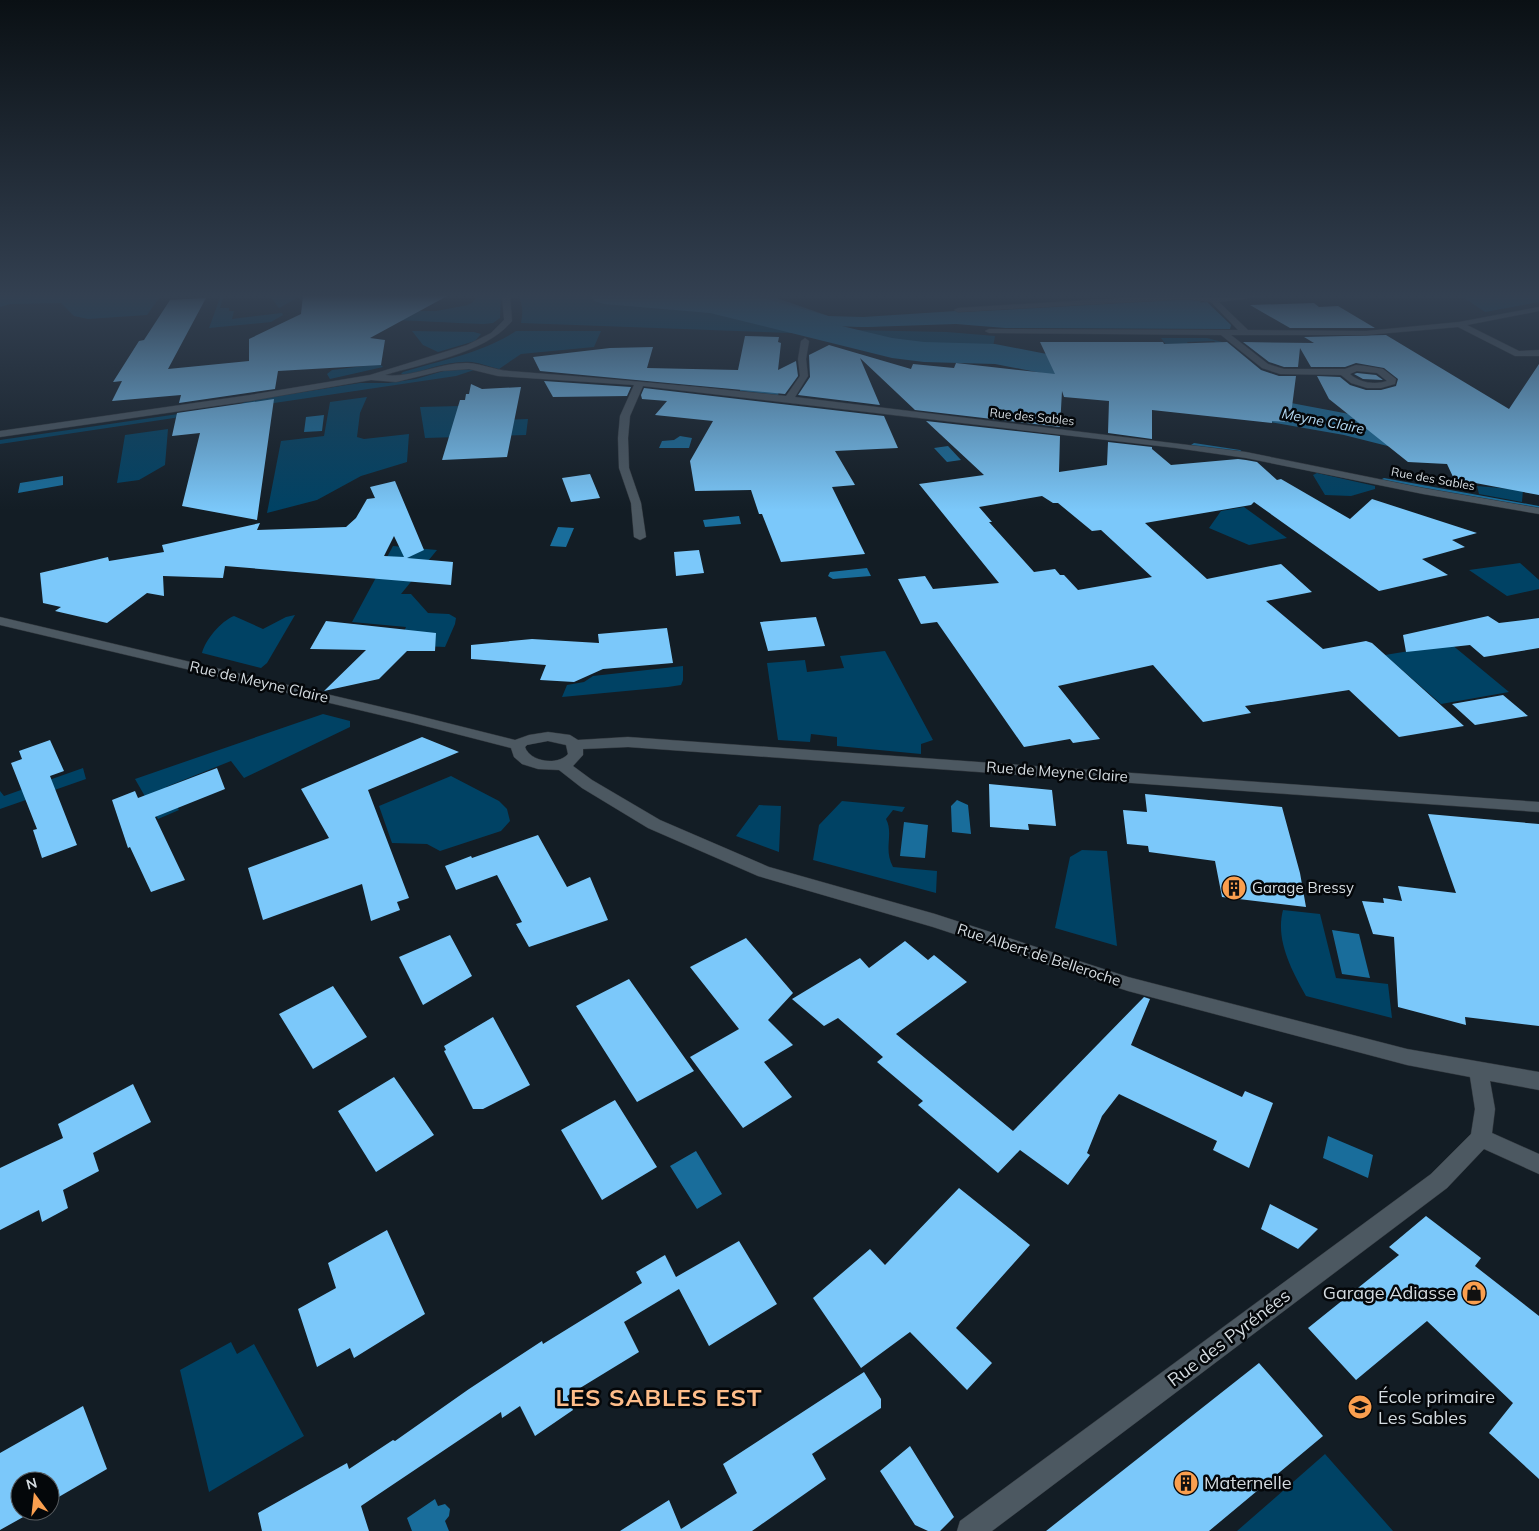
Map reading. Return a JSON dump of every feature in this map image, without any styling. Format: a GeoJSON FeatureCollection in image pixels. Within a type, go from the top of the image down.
{"type":"FeatureCollection","features":[{"type":"Feature","properties":{"kind":"street"},"geometry":{"type":"LineString","coordinates":[[0,434],[250,398],[371,377],[406,366]]}},
{"type":"Feature","properties":{"kind":"street","name":"Rue des Sables"},"geometry":{"type":"LineString","coordinates":[[371,377],[396,379],[455,366]]}},
{"type":"Feature","properties":{"kind":"street","name":"Rue des Sables"},"geometry":{"type":"LineString","coordinates":[[466,366],[477,367],[493,372],[640,383],[790,398],[941,419],[1212,450],[1423,491],[1539,511]]}},
{"type":"Feature","properties":{"kind":"street"},"geometry":{"type":"LineString","coordinates":[[790,398],[804,376],[803,366]]}},
{"type":"Feature","properties":{"kind":"street"},"geometry":{"type":"LineString","coordinates":[[1266,366],[1282,372],[1346,372]]}},
{"type":"Feature","properties":{"kind":"street"},"geometry":{"type":"LineString","coordinates":[[640,383],[625,416],[622,438],[624,468],[636,503],[640,537]]}},
{"type":"Feature","properties":{"kind":"street","name":"Rue de Meyne Claire"},"geometry":{"type":"LineString","coordinates":[[0,622],[517,745],[529,738],[556,737],[572,742],[575,745],[628,742],[675,745],[1539,807]]}},
{"type":"Feature","properties":{"kind":"street"},"geometry":{"type":"LineString","coordinates":[[517,745],[517,751],[520,756],[547,766],[562,765],[574,758],[575,745]]}},
{"type":"Feature","properties":{"kind":"street","name":"Rue Albert de Belleroche"},"geometry":{"type":"LineString","coordinates":[[562,765],[587,784],[654,824],[708,850],[764,872],[935,921],[1128,984],[1407,1057],[1539,1081]]}},
{"type":"Feature","properties":{"kind":"street"},"geometry":{"type":"LineString","coordinates":[[1479,1071],[1485,1109],[1481,1138],[1539,1164]]}},
{"type":"Feature","properties":{"kind":"street","name":"Rue des Pyrénées"},"geometry":{"type":"LineString","coordinates":[[970,1531],[1439,1181],[1481,1138]]}},
{"type":"Feature","properties":{"kind":"shaded area"},"geometry":{"type":"Polygon","coordinates":[[[360,366],[383,367],[330,379],[327,374],[332,370],[360,366]]]}},
{"type":"Feature","properties":{"kind":"shaded area"},"geometry":{"type":"Polygon","coordinates":[[[423,366],[437,366],[405,376],[401,374],[423,366]]]}},
{"type":"Feature","properties":{"kind":"shaded area"},"geometry":{"type":"Polygon","coordinates":[[[489,366],[503,366],[499,369],[489,366]]]}},
{"type":"Feature","properties":{"kind":"shaded area"},"geometry":{"type":"Polygon","coordinates":[[[454,368],[474,370],[456,376],[0,444],[0,440],[240,405],[246,401],[360,383],[388,383],[416,379],[454,368]]]}},
{"type":"Feature","properties":{"kind":"shaded area"},"geometry":{"type":"Polygon","coordinates":[[[367,397],[360,413],[357,437],[364,439],[409,434],[407,462],[361,476],[317,500],[267,513],[281,441],[324,436],[330,402],[367,397]]]}},
{"type":"Feature","properties":{"kind":"shaded area"},"geometry":{"type":"Polygon","coordinates":[[[460,406],[499,420],[528,419],[526,435],[425,438],[420,407],[460,406]]]}},
{"type":"Feature","properties":{"kind":"shaded area"},"geometry":{"type":"Polygon","coordinates":[[[324,415],[322,431],[304,432],[306,417],[324,415]]]}},
{"type":"Feature","properties":{"kind":"shaded area"},"geometry":{"type":"Polygon","coordinates":[[[168,429],[165,465],[139,480],[117,483],[125,435],[168,429]]]}},
{"type":"Feature","properties":{"kind":"shaded area"},"geometry":{"type":"Polygon","coordinates":[[[680,436],[692,438],[689,448],[659,448],[662,441],[674,440],[680,436]]]}},
{"type":"Feature","properties":{"kind":"shaded area"},"geometry":{"type":"Polygon","coordinates":[[[948,446],[961,460],[947,462],[934,448],[948,446]]]}},
{"type":"Feature","properties":{"kind":"shaded area"},"geometry":{"type":"Polygon","coordinates":[[[1317,473],[1375,486],[1375,489],[1351,496],[1325,495],[1313,475],[1317,473]]]}},
{"type":"Feature","properties":{"kind":"shaded area"},"geometry":{"type":"Polygon","coordinates":[[[63,476],[63,485],[18,493],[20,483],[63,476]]]}},
{"type":"Feature","properties":{"kind":"shaded area"},"geometry":{"type":"Polygon","coordinates":[[[1477,486],[1523,490],[1522,502],[1479,494],[1477,486]]]}},
{"type":"Feature","properties":{"kind":"shaded area"},"geometry":{"type":"Polygon","coordinates":[[[1244,507],[1287,538],[1249,545],[1209,528],[1221,511],[1244,507]]]}},
{"type":"Feature","properties":{"kind":"shaded area"},"geometry":{"type":"Polygon","coordinates":[[[739,516],[741,524],[705,527],[703,520],[739,516]]]}},
{"type":"Feature","properties":{"kind":"shaded area"},"geometry":{"type":"Polygon","coordinates":[[[558,527],[574,528],[566,547],[550,546],[558,527]]]}},
{"type":"Feature","properties":{"kind":"shaded area"},"geometry":{"type":"Polygon","coordinates":[[[393,546],[437,550],[401,594],[411,594],[428,613],[449,614],[456,618],[445,647],[398,645],[406,627],[352,622],[393,546]]]}},
{"type":"Feature","properties":{"kind":"shaded area"},"geometry":{"type":"Polygon","coordinates":[[[1520,563],[1539,580],[1539,589],[1507,596],[1469,570],[1520,563]]]}},
{"type":"Feature","properties":{"kind":"shaded area"},"geometry":{"type":"Polygon","coordinates":[[[867,568],[871,576],[833,579],[828,576],[830,572],[867,568]]]}},
{"type":"Feature","properties":{"kind":"shaded area"},"geometry":{"type":"Polygon","coordinates":[[[295,615],[267,663],[261,668],[202,653],[206,642],[229,618],[234,616],[263,629],[286,617],[295,615]]]}},
{"type":"Feature","properties":{"kind":"shaded area"},"geometry":{"type":"Polygon","coordinates":[[[1451,644],[1509,692],[1441,704],[1385,655],[1451,644]]]}},
{"type":"Feature","properties":{"kind":"shaded area"},"geometry":{"type":"Polygon","coordinates":[[[885,651],[933,740],[921,744],[921,754],[837,746],[837,737],[811,734],[810,742],[778,740],[767,663],[805,660],[807,672],[844,668],[840,656],[885,651]]]}},
{"type":"Feature","properties":{"kind":"shaded area"},"geometry":{"type":"Polygon","coordinates":[[[683,666],[681,685],[562,697],[567,685],[584,682],[593,676],[683,666]]]}},
{"type":"Feature","properties":{"kind":"shaded area"},"geometry":{"type":"Polygon","coordinates":[[[323,714],[350,721],[350,727],[244,778],[231,761],[166,787],[179,810],[158,819],[135,779],[323,714]]]}},
{"type":"Feature","properties":{"kind":"shaded area"},"geometry":{"type":"Polygon","coordinates":[[[83,768],[86,779],[0,809],[0,791],[4,796],[83,768]]]}},
{"type":"Feature","properties":{"kind":"shaded area"},"geometry":{"type":"Polygon","coordinates":[[[451,776],[499,801],[507,809],[510,821],[501,831],[440,851],[427,844],[392,843],[379,806],[451,776]]]}},
{"type":"Feature","properties":{"kind":"shaded area"},"geometry":{"type":"Polygon","coordinates":[[[957,800],[968,805],[971,834],[952,832],[951,806],[957,800]]]}},
{"type":"Feature","properties":{"kind":"shaded area"},"geometry":{"type":"Polygon","coordinates":[[[842,801],[905,807],[902,812],[893,810],[886,819],[889,830],[888,848],[890,860],[893,867],[937,871],[936,893],[813,860],[819,825],[842,801]]]}},
{"type":"Feature","properties":{"kind":"shaded area"},"geometry":{"type":"Polygon","coordinates":[[[759,805],[781,806],[779,852],[736,836],[759,805]]]}},
{"type":"Feature","properties":{"kind":"shaded area"},"geometry":{"type":"Polygon","coordinates":[[[904,822],[928,825],[925,858],[900,856],[904,822]]]}},
{"type":"Feature","properties":{"kind":"shaded area"},"geometry":{"type":"Polygon","coordinates":[[[1082,850],[1107,851],[1117,946],[1055,928],[1070,857],[1082,850]]]}},
{"type":"Feature","properties":{"kind":"shaded area"},"geometry":{"type":"Polygon","coordinates":[[[1283,910],[1320,914],[1336,978],[1388,984],[1392,1018],[1306,996],[1290,966],[1283,944],[1281,921],[1283,910]]]}},
{"type":"Feature","properties":{"kind":"shaded area"},"geometry":{"type":"Polygon","coordinates":[[[1332,930],[1359,934],[1370,978],[1342,974],[1332,930]]]}},
{"type":"Feature","properties":{"kind":"shaded area"},"geometry":{"type":"Polygon","coordinates":[[[1328,1136],[1373,1155],[1368,1178],[1323,1158],[1328,1136]]]}},
{"type":"Feature","properties":{"kind":"shaded area"},"geometry":{"type":"Polygon","coordinates":[[[696,1151],[722,1194],[697,1209],[670,1166],[696,1151]]]}},
{"type":"Feature","properties":{"kind":"shaded area"},"geometry":{"type":"Polygon","coordinates":[[[231,1342],[237,1354],[254,1344],[304,1436],[209,1492],[180,1370],[231,1342]]]}},
{"type":"Feature","properties":{"kind":"shaded area"},"geometry":{"type":"Polygon","coordinates":[[[1325,1454],[1393,1531],[1237,1531],[1325,1454]]]}},
{"type":"Feature","properties":{"kind":"shaded area"},"geometry":{"type":"Polygon","coordinates":[[[435,1499],[438,1506],[445,1504],[450,1509],[449,1516],[445,1521],[449,1531],[412,1531],[407,1518],[435,1499]]]}},
{"type":"Feature","properties":{"kind":"building"},"geometry":{"type":"Polygon","coordinates":[[[123,366],[169,366],[168,369],[194,366],[356,366],[278,371],[275,389],[179,403],[181,395],[112,401],[122,381],[113,382],[123,366]]]}},
{"type":"Feature","properties":{"kind":"building"},"geometry":{"type":"Polygon","coordinates":[[[538,366],[647,366],[647,368],[738,370],[739,366],[778,366],[778,370],[785,366],[797,366],[798,376],[785,394],[540,371],[538,366]]]}},
{"type":"Feature","properties":{"kind":"building"},"geometry":{"type":"Polygon","coordinates":[[[810,366],[864,366],[880,405],[798,395],[810,377],[810,366]]]}},
{"type":"Feature","properties":{"kind":"building"},"geometry":{"type":"Polygon","coordinates":[[[869,366],[902,366],[911,369],[912,366],[954,368],[955,366],[987,366],[1055,374],[1051,366],[1257,366],[1261,370],[1279,376],[1296,376],[1290,422],[1272,421],[1272,423],[1152,410],[1152,439],[1108,433],[1109,401],[1064,397],[1062,391],[1060,427],[915,410],[869,366]]]}},
{"type":"Feature","properties":{"kind":"building"},"geometry":{"type":"Polygon","coordinates":[[[1311,366],[1347,366],[1345,367],[1311,366]]]}},
{"type":"Feature","properties":{"kind":"building"},"geometry":{"type":"Polygon","coordinates":[[[1375,366],[1438,366],[1509,409],[1539,366],[1539,495],[1454,479],[1447,464],[1408,462],[1329,399],[1317,376],[1340,377],[1350,385],[1366,390],[1381,390],[1396,386],[1398,379],[1384,368],[1375,366]]]}},
{"type":"Feature","properties":{"kind":"building"},"geometry":{"type":"Polygon","coordinates":[[[1354,374],[1376,375],[1383,380],[1363,379],[1354,374]]]}},
{"type":"Feature","properties":{"kind":"building"},"geometry":{"type":"Polygon","coordinates":[[[544,381],[631,387],[627,396],[553,397],[544,381]]]}},
{"type":"Feature","properties":{"kind":"building"},"geometry":{"type":"Polygon","coordinates":[[[471,384],[482,389],[521,387],[507,457],[442,460],[460,400],[465,400],[466,394],[469,394],[471,384]]]}},
{"type":"Feature","properties":{"kind":"building"},"geometry":{"type":"Polygon","coordinates":[[[644,388],[884,416],[898,448],[835,451],[855,485],[832,487],[865,554],[781,562],[762,514],[759,514],[751,490],[695,491],[690,461],[713,421],[655,415],[667,401],[642,399],[641,395],[644,388]]]}},
{"type":"Feature","properties":{"kind":"building"},"geometry":{"type":"Polygon","coordinates":[[[274,399],[257,520],[182,506],[200,433],[172,436],[177,413],[274,399]]]}},
{"type":"Feature","properties":{"kind":"building"},"geometry":{"type":"Polygon","coordinates":[[[926,421],[1060,436],[1059,472],[1107,465],[1108,442],[1152,447],[1171,465],[1238,459],[1257,462],[1277,480],[1281,479],[1350,519],[1372,499],[1477,533],[1452,540],[1465,547],[1422,559],[1448,575],[1379,591],[1254,502],[1251,505],[1145,523],[1207,579],[1281,564],[1312,592],[1266,601],[1323,649],[1366,641],[1372,643],[1464,726],[1399,737],[1349,690],[1245,706],[1251,713],[1203,722],[1153,665],[1058,686],[1100,739],[1073,743],[1070,739],[1024,747],[937,622],[921,624],[898,579],[925,576],[933,589],[999,583],[919,484],[984,475],[926,421]],[[1042,496],[979,507],[992,522],[989,522],[1034,572],[1055,569],[1060,575],[1064,575],[1078,590],[1152,577],[1101,530],[1092,531],[1058,503],[1053,503],[1042,496]]]}},
{"type":"Feature","properties":{"kind":"building"},"geometry":{"type":"Polygon","coordinates":[[[590,474],[600,498],[571,502],[562,478],[590,474]]]}},
{"type":"Feature","properties":{"kind":"building"},"geometry":{"type":"Polygon","coordinates":[[[395,481],[424,550],[407,558],[453,562],[451,585],[225,566],[223,578],[163,576],[164,596],[147,593],[107,623],[55,611],[61,607],[43,603],[40,573],[108,557],[109,561],[164,552],[162,545],[260,523],[257,530],[346,527],[356,518],[367,499],[375,498],[370,487],[395,481]],[[394,536],[384,556],[404,557],[394,536]]]}},
{"type":"Feature","properties":{"kind":"building"},"geometry":{"type":"Polygon","coordinates":[[[699,550],[704,573],[676,576],[674,552],[699,550]]]}},
{"type":"Feature","properties":{"kind":"building"},"geometry":{"type":"Polygon","coordinates":[[[1488,616],[1499,623],[1539,618],[1539,648],[1484,657],[1470,645],[1406,652],[1403,635],[1488,616]]]}},
{"type":"Feature","properties":{"kind":"building"},"geometry":{"type":"Polygon","coordinates":[[[816,617],[825,646],[768,651],[760,622],[816,617]]]}},
{"type":"Feature","properties":{"kind":"building"},"geometry":{"type":"Polygon","coordinates":[[[326,621],[436,633],[435,651],[407,651],[379,679],[324,691],[366,650],[310,649],[326,621]]]}},
{"type":"Feature","properties":{"kind":"building"},"geometry":{"type":"Polygon","coordinates":[[[667,628],[673,663],[603,669],[574,682],[540,680],[546,665],[471,659],[471,645],[532,639],[599,643],[598,634],[667,628]]]}},
{"type":"Feature","properties":{"kind":"building"},"geometry":{"type":"Polygon","coordinates":[[[1503,695],[1528,716],[1475,725],[1452,704],[1503,695]]]}},
{"type":"Feature","properties":{"kind":"building"},"geometry":{"type":"Polygon","coordinates":[[[422,737],[459,752],[368,790],[409,898],[397,902],[400,910],[371,921],[362,884],[263,920],[248,868],[329,838],[301,789],[422,737]]]}},
{"type":"Feature","properties":{"kind":"building"},"geometry":{"type":"Polygon","coordinates":[[[50,740],[64,771],[50,776],[77,845],[42,858],[33,830],[37,829],[11,763],[22,759],[19,751],[50,740]]]}},
{"type":"Feature","properties":{"kind":"building"},"geometry":{"type":"Polygon","coordinates":[[[217,768],[225,789],[155,817],[185,880],[151,892],[130,847],[128,848],[112,800],[135,791],[138,798],[217,768]]]}},
{"type":"Feature","properties":{"kind":"building"},"geometry":{"type":"Polygon","coordinates":[[[989,784],[1052,790],[1056,826],[1028,824],[1029,830],[990,827],[989,784]]]}},
{"type":"Feature","properties":{"kind":"building"},"geometry":{"type":"Polygon","coordinates":[[[1145,794],[1282,807],[1300,873],[1306,907],[1222,897],[1215,861],[1149,852],[1148,846],[1127,844],[1123,810],[1147,812],[1145,794]]]}},
{"type":"Feature","properties":{"kind":"building"},"geometry":{"type":"Polygon","coordinates":[[[1428,814],[1539,824],[1539,1026],[1465,1017],[1466,1025],[1398,1007],[1394,937],[1373,934],[1362,901],[1384,903],[1383,898],[1402,901],[1398,886],[1456,893],[1428,814]]]}},
{"type":"Feature","properties":{"kind":"building"},"geometry":{"type":"Polygon","coordinates":[[[538,835],[567,887],[590,877],[608,920],[529,947],[516,924],[522,922],[497,875],[456,890],[445,866],[538,835]]]}},
{"type":"Feature","properties":{"kind":"building"},"geometry":{"type":"Polygon","coordinates":[[[450,935],[472,976],[423,1005],[399,957],[450,935]]]}},
{"type":"Feature","properties":{"kind":"building"},"geometry":{"type":"Polygon","coordinates":[[[746,938],[793,993],[768,1020],[793,1045],[764,1062],[792,1097],[743,1128],[690,1057],[739,1029],[690,967],[746,938]]]}},
{"type":"Feature","properties":{"kind":"building"},"geometry":{"type":"Polygon","coordinates":[[[905,941],[928,960],[934,955],[967,982],[896,1034],[1013,1131],[1144,997],[1150,999],[1131,1045],[1242,1097],[1245,1091],[1273,1103],[1249,1168],[1213,1150],[1217,1141],[1119,1094],[1102,1116],[1087,1153],[1090,1155],[1068,1185],[1020,1150],[998,1173],[918,1105],[923,1101],[877,1062],[883,1057],[838,1018],[824,1026],[792,999],[860,958],[869,968],[905,941]]]}},
{"type":"Feature","properties":{"kind":"building"},"geometry":{"type":"Polygon","coordinates":[[[629,979],[694,1071],[637,1102],[576,1006],[629,979]]]}},
{"type":"Feature","properties":{"kind":"building"},"geometry":{"type":"Polygon","coordinates":[[[333,986],[367,1037],[313,1069],[279,1014],[333,986]]]}},
{"type":"Feature","properties":{"kind":"building"},"geometry":{"type":"Polygon","coordinates":[[[493,1017],[530,1085],[483,1109],[473,1109],[444,1051],[446,1050],[444,1046],[493,1017]]]}},
{"type":"Feature","properties":{"kind":"building"},"geometry":{"type":"Polygon","coordinates":[[[394,1077],[434,1135],[376,1172],[338,1111],[394,1077]]]}},
{"type":"Feature","properties":{"kind":"building"},"geometry":{"type":"Polygon","coordinates":[[[133,1084],[151,1122],[93,1153],[99,1171],[63,1190],[68,1208],[42,1222],[39,1210],[0,1230],[0,1168],[63,1138],[58,1124],[133,1084]]]}},
{"type":"Feature","properties":{"kind":"building"},"geometry":{"type":"Polygon","coordinates":[[[615,1100],[657,1167],[602,1200],[561,1130],[615,1100]]]}},
{"type":"Feature","properties":{"kind":"building"},"geometry":{"type":"Polygon","coordinates":[[[959,1188],[1030,1245],[956,1328],[992,1363],[967,1390],[910,1332],[861,1368],[813,1298],[870,1249],[885,1265],[959,1188]]]}},
{"type":"Feature","properties":{"kind":"building"},"geometry":{"type":"Polygon","coordinates":[[[1270,1204],[1318,1229],[1298,1249],[1261,1229],[1270,1204]]]}},
{"type":"Feature","properties":{"kind":"building"},"geometry":{"type":"Polygon","coordinates":[[[1426,1216],[1481,1258],[1475,1266],[1539,1316],[1539,1479],[1489,1433],[1513,1403],[1427,1321],[1356,1380],[1308,1328],[1399,1255],[1389,1247],[1426,1216]]]}},
{"type":"Feature","properties":{"kind":"building"},"geometry":{"type":"Polygon","coordinates":[[[387,1230],[425,1314],[354,1358],[350,1348],[317,1367],[298,1309],[336,1288],[328,1263],[387,1230]]]}},
{"type":"Feature","properties":{"kind":"building"},"geometry":{"type":"Polygon","coordinates":[[[739,1241],[777,1304],[709,1346],[679,1289],[624,1322],[639,1352],[567,1396],[573,1410],[535,1436],[520,1406],[502,1418],[501,1412],[361,1506],[369,1531],[262,1531],[258,1513],[347,1463],[349,1469],[393,1440],[395,1441],[542,1341],[543,1344],[642,1283],[636,1272],[665,1255],[676,1277],[739,1241]]]}},
{"type":"Feature","properties":{"kind":"building","name":"Maternelle"},"geometry":{"type":"Polygon","coordinates":[[[1259,1363],[1323,1436],[1209,1531],[1046,1531],[1259,1363]]]}},
{"type":"Feature","properties":{"kind":"building"},"geometry":{"type":"Polygon","coordinates":[[[864,1372],[881,1399],[881,1408],[812,1454],[826,1479],[752,1531],[620,1531],[669,1500],[681,1529],[737,1493],[723,1464],[864,1372]]]}},
{"type":"Feature","properties":{"kind":"building"},"geometry":{"type":"Polygon","coordinates":[[[83,1406],[107,1469],[60,1496],[60,1471],[10,1471],[10,1521],[16,1521],[0,1530],[0,1453],[83,1406]]]}},
{"type":"Feature","properties":{"kind":"building"},"geometry":{"type":"Polygon","coordinates":[[[910,1446],[954,1517],[940,1531],[928,1531],[915,1525],[880,1471],[910,1446]]]}},
{"type":"Feature","properties":{"kind":"waterway","name":"Meyne Claire"},"geometry":{"type":"LineString","coordinates":[[1059,366],[1129,380]]}},
{"type":"Feature","properties":{"kind":"waterway"},"geometry":{"type":"LineString","coordinates":[[742,390],[776,394]]}},
{"type":"Feature","properties":{"kind":"waterway","name":"Meyne Claire"},"geometry":{"type":"LineString","coordinates":[[1213,399],[1344,424],[1447,449],[1539,466]]}},
{"type":"Feature","properties":{"kind":"waterway"},"geometry":{"type":"LineString","coordinates":[[1194,445],[1240,452]]}},
{"type":"Feature","properties":{"kind":"waterway"},"geometry":{"type":"LineString","coordinates":[[1384,480],[1539,508]]}},
{"type":"Feature","properties":{"kind":"place","name":"Garage Bressy"},"geometry":{"type":"Point","coordinates":[1234,888]}},
{"type":"Feature","properties":{"kind":"place","name":"Garage Adiasse"},"geometry":{"type":"Point","coordinates":[1474,1293]}},
{"type":"Feature","properties":{"kind":"place","name":"École primaire Les Sables"},"geometry":{"type":"Point","coordinates":[1360,1407]}},
{"type":"Feature","properties":{"kind":"place","name":"Maternelle"},"geometry":{"type":"Point","coordinates":[1186,1483]}},
{"type":"Feature","properties":{"kind":"district","name":"LES SABLES EST"},"geometry":{"type":"Point","coordinates":[659,1398]}}]}
